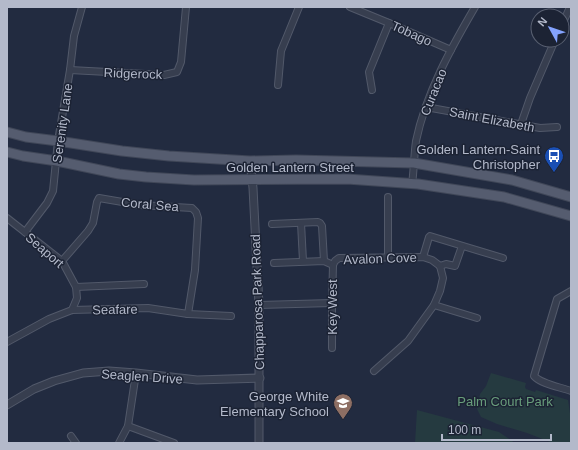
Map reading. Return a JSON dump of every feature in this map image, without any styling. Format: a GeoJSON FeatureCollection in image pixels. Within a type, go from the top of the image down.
{"type":"FeatureCollection","features":[{"type":"Feature","properties":{"kind":"main road","name":"Golden Lantern Street"},"geometry":{"type":"LineString","coordinates":[[7,132],[26,137],[122,151],[169,156],[250,161],[296,160],[414,163],[512,180],[571,197]]}},
{"type":"Feature","properties":{"kind":"main road","name":"Golden Lantern Street"},"geometry":{"type":"LineString","coordinates":[[7,152],[126,175],[194,180],[347,179],[412,184],[504,197],[571,216]]}},
{"type":"Feature","properties":{"kind":"street","name":"Serenity Lane"},"geometry":{"type":"LineString","coordinates":[[25,232],[47,203],[52,191],[74,36],[82,7]]}},
{"type":"Feature","properties":{"kind":"street","name":"Ridgerock"},"geometry":{"type":"LineString","coordinates":[[70,70],[164,76],[177,72],[181,62],[186,7]]}},
{"type":"Feature","properties":{"kind":"street"},"geometry":{"type":"LineString","coordinates":[[278,85],[281,51],[299,7]]}},
{"type":"Feature","properties":{"kind":"street","name":"Tobago"},"geometry":{"type":"LineString","coordinates":[[350,7],[451,50]]}},
{"type":"Feature","properties":{"kind":"street","name":"Curacao"},"geometry":{"type":"LineString","coordinates":[[412,184],[416,142],[426,107],[451,50],[475,7]]}},
{"type":"Feature","properties":{"kind":"street"},"geometry":{"type":"LineString","coordinates":[[372,90],[369,72],[389,23]]}},
{"type":"Feature","properties":{"kind":"street"},"geometry":{"type":"LineString","coordinates":[[521,124],[530,98],[552,48]]}},
{"type":"Feature","properties":{"kind":"street","name":"Saint Elizabeth"},"geometry":{"type":"LineString","coordinates":[[426,107],[540,128],[557,127]]}},
{"type":"Feature","properties":{"kind":"street","name":"Chapparosa Park Road"},"geometry":{"type":"LineString","coordinates":[[250,161],[259,305],[260,443]]}},
{"type":"Feature","properties":{"kind":"street"},"geometry":{"type":"LineString","coordinates":[[388,197],[388,258]]}},
{"type":"Feature","properties":{"kind":"street","name":"Coral Sea"},"geometry":{"type":"LineString","coordinates":[[62,262],[93,223],[99,198],[140,205],[192,208],[196,212],[198,218],[195,270],[188,314]]}},
{"type":"Feature","properties":{"kind":"street","name":"Seaport"},"geometry":{"type":"LineString","coordinates":[[7,218],[62,262],[76,286]]}},
{"type":"Feature","properties":{"kind":"street","name":"Key West"},"geometry":{"type":"LineString","coordinates":[[301,223],[318,222],[322,226],[324,261]]}},
{"type":"Feature","properties":{"kind":"street"},"geometry":{"type":"LineString","coordinates":[[272,224],[301,223],[303,261]]}},
{"type":"Feature","properties":{"kind":"street"},"geometry":{"type":"LineString","coordinates":[[423,257],[430,236],[503,258]]}},
{"type":"Feature","properties":{"kind":"street"},"geometry":{"type":"LineString","coordinates":[[374,371],[408,341],[434,305],[440,291],[443,278],[440,266],[446,264],[455,266],[462,246]]}},
{"type":"Feature","properties":{"kind":"street","name":"Avalon Cove"},"geometry":{"type":"LineString","coordinates":[[274,263],[324,261],[333,265],[339,258],[423,257],[432,260],[440,266]]}},
{"type":"Feature","properties":{"kind":"street","name":"Key West"},"geometry":{"type":"LineString","coordinates":[[332,348],[333,265]]}},
{"type":"Feature","properties":{"kind":"street"},"geometry":{"type":"LineString","coordinates":[[72,310],[77,298],[76,286],[144,284]]}},
{"type":"Feature","properties":{"kind":"street"},"geometry":{"type":"LineString","coordinates":[[571,291],[557,299],[534,376],[544,382],[571,391]]}},
{"type":"Feature","properties":{"kind":"street"},"geometry":{"type":"LineString","coordinates":[[259,305],[332,303]]}},
{"type":"Feature","properties":{"kind":"street"},"geometry":{"type":"LineString","coordinates":[[434,305],[477,318]]}},
{"type":"Feature","properties":{"kind":"street","name":"Seafare"},"geometry":{"type":"LineString","coordinates":[[7,342],[49,319],[72,310],[148,308],[188,314],[231,316]]}},
{"type":"Feature","properties":{"kind":"street","name":"Seaglen Drive"},"geometry":{"type":"LineString","coordinates":[[7,405],[34,389],[54,381],[83,373],[108,371],[197,380],[260,378]]}},
{"type":"Feature","properties":{"kind":"street"},"geometry":{"type":"LineString","coordinates":[[119,443],[128,426],[136,373]]}},
{"type":"Feature","properties":{"kind":"street"},"geometry":{"type":"LineString","coordinates":[[128,426],[174,443]]}},
{"type":"Feature","properties":{"kind":"street"},"geometry":{"type":"LineString","coordinates":[[71,436],[76,443]]}},
{"type":"Feature","properties":{"kind":"green space","name":"Palm Court Park"},"geometry":{"type":"Polygon","coordinates":[[[491,373],[526,383],[526,389],[535,392],[536,390],[568,400],[571,420],[571,443],[553,443],[481,417],[477,409],[480,394],[486,386],[491,373]]]}},
{"type":"Feature","properties":{"kind":"green space"},"geometry":{"type":"Polygon","coordinates":[[[417,410],[499,432],[515,443],[415,443],[417,410]]]}},
{"type":"Feature","properties":{"kind":"place","name":"Golden Lantern-Saint Christopher"},"geometry":{"type":"Point","coordinates":[554,173]}},
{"type":"Feature","properties":{"kind":"place","name":"George White Elementary School"},"geometry":{"type":"Point","coordinates":[343,420]}}]}
